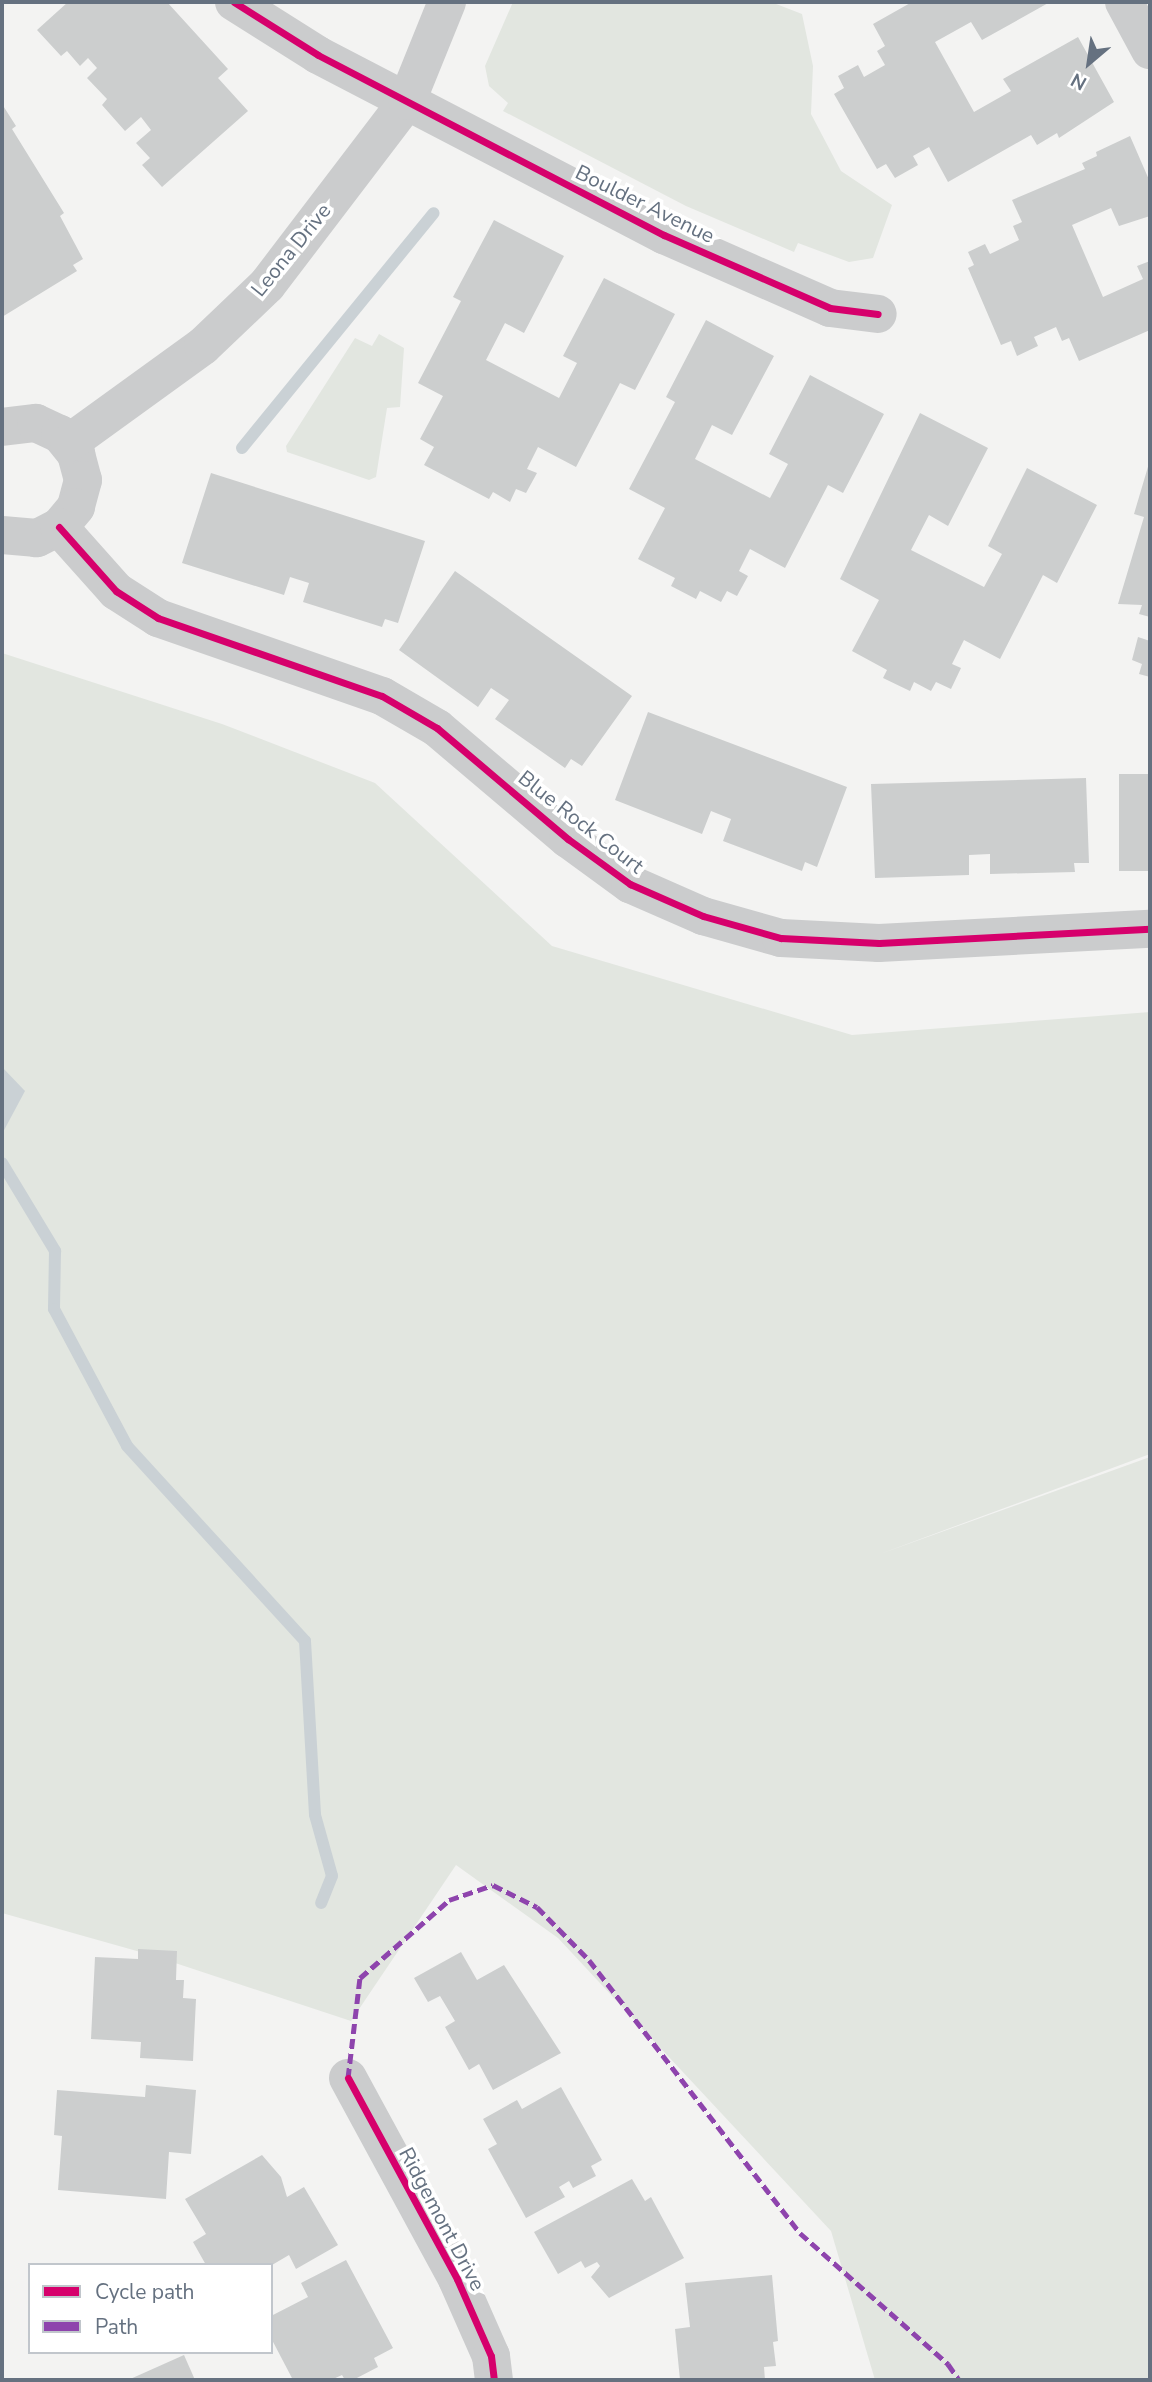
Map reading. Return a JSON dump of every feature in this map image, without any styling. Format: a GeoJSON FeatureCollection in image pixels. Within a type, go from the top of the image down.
{"type":"FeatureCollection","features":[{"type":"Feature","properties":{"kind":"street","name":"Boulder Avenue"},"geometry":{"type":"LineString","coordinates":[[234,2],[318,55],[664,235],[830,307],[878,314]]}},
{"type":"Feature","properties":{"kind":"street","name":"Leona Drive"},"geometry":{"type":"LineString","coordinates":[[69,443],[203,346],[267,285],[407,101],[447,2]]}},
{"type":"Feature","properties":{"kind":"street"},"geometry":{"type":"LineString","coordinates":[[1124,2],[1150,50]]}},
{"type":"Feature","properties":{"kind":"street"},"geometry":{"type":"LineString","coordinates":[[2,427],[36,424],[69,443],[83,480],[76,507],[60,527],[37,538],[2,535]]}},
{"type":"Feature","properties":{"kind":"street","name":"Blue Rock Court"},"geometry":{"type":"LineString","coordinates":[[60,527],[116,590],[158,618],[382,696],[437,728],[568,839],[630,884],[703,916],[781,938],[879,943],[1150,929]]}},
{"type":"Feature","properties":{"kind":"street","name":"Ridgemont Drive"},"geometry":{"type":"LineString","coordinates":[[348,2078],[457,2279],[491,2356],[495,2380]]}},
{"type":"Feature","properties":{"kind":"shaded area"},"geometry":{"type":"Polygon","coordinates":[[[513,2],[771,2],[802,14],[813,66],[811,114],[841,171],[892,205],[873,258],[849,262],[798,243],[794,252],[686,206],[503,111],[508,103],[489,86],[485,66],[513,2]]]}},
{"type":"Feature","properties":{"kind":"shaded area"},"geometry":{"type":"Polygon","coordinates":[[[379,334],[404,348],[400,407],[387,408],[376,477],[369,480],[287,452],[286,446],[355,338],[372,346],[379,334]]]}},
{"type":"Feature","properties":{"kind":"shaded area"},"geometry":{"type":"Polygon","coordinates":[[[2,653],[222,724],[375,783],[552,946],[852,1035],[1150,1012],[1150,1454],[880,1554],[1150,1457],[1150,2380],[875,2380],[831,2231],[558,1938],[456,1865],[351,2021],[151,1955],[2,1913],[2,653]]]}},
{"type":"Feature","properties":{"kind":"shaded area"},"geometry":{"type":"Polygon","coordinates":[[[2,1067],[25,1091],[2,1134],[2,1067]]]}},
{"type":"Feature","properties":{"kind":"building"},"geometry":{"type":"Polygon","coordinates":[[[68,2],[167,2],[228,69],[218,78],[248,111],[162,187],[142,165],[150,158],[136,143],[151,130],[141,117],[125,131],[102,105],[107,99],[87,78],[97,68],[88,58],[80,66],[67,51],[61,56],[37,30],[68,2]]]}},
{"type":"Feature","properties":{"kind":"building"},"geometry":{"type":"Polygon","coordinates":[[[912,2],[1050,2],[982,40],[971,22],[935,42],[974,112],[1011,91],[1003,79],[1078,37],[1114,102],[1059,138],[1057,133],[1037,145],[1031,135],[948,182],[929,147],[913,156],[918,165],[895,178],[886,164],[877,169],[834,94],[844,88],[838,76],[858,65],[864,77],[885,65],[877,51],[885,46],[873,24],[912,2]]]}},
{"type":"Feature","properties":{"kind":"building"},"geometry":{"type":"Polygon","coordinates":[[[2,104],[16,126],[12,129],[64,213],[60,216],[83,259],[73,265],[77,271],[2,317],[2,104]]]}},
{"type":"Feature","properties":{"kind":"building"},"geometry":{"type":"Polygon","coordinates":[[[1130,136],[1150,182],[1150,216],[1119,226],[1111,208],[1072,225],[1103,297],[1143,279],[1137,266],[1150,261],[1150,330],[1079,361],[1069,338],[1062,341],[1056,327],[1034,337],[1038,346],[1017,356],[1011,341],[1001,345],[968,268],[974,265],[968,252],[985,244],[990,254],[1019,240],[1013,226],[1022,222],[1012,200],[1085,169],[1082,163],[1097,156],[1096,152],[1130,136]]]}},
{"type":"Feature","properties":{"kind":"building"},"geometry":{"type":"Polygon","coordinates":[[[494,220],[564,256],[524,333],[505,323],[486,360],[559,398],[577,363],[563,356],[604,278],[675,314],[635,390],[620,383],[576,467],[538,447],[527,469],[537,473],[526,493],[516,489],[510,502],[493,492],[489,499],[424,465],[434,447],[420,439],[443,396],[418,383],[461,301],[453,297],[494,220]]]}},
{"type":"Feature","properties":{"kind":"building"},"geometry":{"type":"Polygon","coordinates":[[[706,320],[774,356],[732,435],[712,425],[695,459],[770,498],[788,464],[769,454],[810,375],[884,414],[843,493],[828,485],[785,568],[750,549],[739,571],[748,576],[737,596],[727,591],[721,602],[700,591],[696,599],[671,586],[675,578],[638,559],[665,508],[629,489],[675,402],[666,397],[706,320]]]}},
{"type":"Feature","properties":{"kind":"building"},"geometry":{"type":"Polygon","coordinates":[[[920,413],[988,448],[948,526],[929,515],[911,550],[984,587],[1002,554],[988,546],[1027,468],[1097,505],[1057,583],[1043,575],[1000,659],[964,640],[952,664],[961,668],[951,689],[936,682],[931,691],[914,682],[910,691],[883,678],[887,670],[852,651],[879,600],[840,579],[920,413]]]}},
{"type":"Feature","properties":{"kind":"building"},"geometry":{"type":"Polygon","coordinates":[[[1150,460],[1150,617],[1139,614],[1142,605],[1118,604],[1144,517],[1134,514],[1150,460]]]}},
{"type":"Feature","properties":{"kind":"building"},"geometry":{"type":"Polygon","coordinates":[[[211,473],[425,541],[398,623],[385,619],[382,627],[303,602],[309,583],[290,577],[284,595],[182,563],[211,473]]]}},
{"type":"Feature","properties":{"kind":"building"},"geometry":{"type":"Polygon","coordinates":[[[455,571],[632,696],[582,766],[571,759],[565,768],[495,719],[509,700],[491,688],[478,707],[399,650],[455,571]]]}},
{"type":"Feature","properties":{"kind":"building"},"geometry":{"type":"Polygon","coordinates":[[[1138,637],[1150,641],[1150,677],[1139,674],[1142,664],[1132,660],[1138,637]]]}},
{"type":"Feature","properties":{"kind":"building"},"geometry":{"type":"Polygon","coordinates":[[[648,712],[847,787],[817,867],[805,862],[802,871],[723,841],[731,819],[711,811],[702,834],[615,800],[648,712]]]}},
{"type":"Feature","properties":{"kind":"building"},"geometry":{"type":"Polygon","coordinates":[[[1119,774],[1150,774],[1150,871],[1119,871],[1119,774]]]}},
{"type":"Feature","properties":{"kind":"building"},"geometry":{"type":"Polygon","coordinates":[[[1086,778],[1089,863],[1074,863],[1075,872],[990,874],[990,854],[969,855],[969,875],[875,878],[871,784],[1086,778]]]}},
{"type":"Feature","properties":{"kind":"building"},"geometry":{"type":"Polygon","coordinates":[[[138,1949],[177,1951],[176,1980],[184,1980],[183,1998],[196,1999],[193,2061],[140,2058],[141,2042],[91,2039],[95,1957],[138,1959],[138,1949]]]}},
{"type":"Feature","properties":{"kind":"building"},"geometry":{"type":"Polygon","coordinates":[[[461,1952],[477,1980],[504,1965],[561,2053],[493,2090],[479,2064],[469,2070],[445,2027],[455,2021],[440,1996],[428,2002],[414,1978],[461,1952]]]}},
{"type":"Feature","properties":{"kind":"building"},"geometry":{"type":"Polygon","coordinates":[[[146,2085],[196,2090],[191,2154],[169,2152],[166,2199],[58,2190],[62,2136],[54,2135],[57,2090],[145,2097],[146,2085]]]}},
{"type":"Feature","properties":{"kind":"building"},"geometry":{"type":"Polygon","coordinates":[[[561,2087],[602,2160],[591,2166],[596,2176],[573,2188],[569,2181],[559,2187],[565,2197],[526,2218],[488,2149],[497,2144],[483,2119],[517,2100],[522,2109],[561,2087]]]}},
{"type":"Feature","properties":{"kind":"building"},"geometry":{"type":"Polygon","coordinates":[[[262,2155],[281,2177],[287,2197],[304,2187],[338,2245],[296,2269],[289,2255],[273,2264],[205,2263],[193,2242],[206,2234],[185,2199],[262,2155]]]}},
{"type":"Feature","properties":{"kind":"building"},"geometry":{"type":"Polygon","coordinates":[[[632,2179],[645,2201],[651,2197],[684,2258],[609,2298],[591,2277],[600,2266],[597,2262],[585,2268],[581,2261],[558,2274],[534,2232],[632,2179]]]}},
{"type":"Feature","properties":{"kind":"building"},"geometry":{"type":"Polygon","coordinates":[[[346,2260],[393,2348],[374,2358],[378,2367],[353,2380],[345,2380],[342,2375],[331,2380],[293,2380],[273,2342],[273,2315],[308,2297],[301,2283],[346,2260]]]}},
{"type":"Feature","properties":{"kind":"building"},"geometry":{"type":"Polygon","coordinates":[[[772,2275],[778,2341],[773,2342],[776,2366],[764,2367],[765,2380],[680,2380],[675,2329],[690,2327],[685,2283],[772,2275]]]}},
{"type":"Feature","properties":{"kind":"building"},"geometry":{"type":"Polygon","coordinates":[[[184,2355],[195,2380],[128,2380],[184,2355]]]}},
{"type":"Feature","properties":{"kind":"waterway"},"geometry":{"type":"LineString","coordinates":[[242,448],[434,213]]}},
{"type":"Feature","properties":{"kind":"waterway"},"geometry":{"type":"LineString","coordinates":[[2,1163],[55,1251],[54,1309],[127,1446],[305,1641],[315,1815],[332,1876],[321,1903]]}},
{"type":"Feature","properties":{"kind":"marked path"},"geometry":{"type":"LineString","coordinates":[[348,2078],[360,1978],[449,1900],[493,1885],[537,1907],[589,1960],[800,2233],[948,2364],[959,2380]]}},
{"type":"Feature","properties":{"kind":"cycle path"},"geometry":{"type":"LineString","coordinates":[[234,2],[318,55],[664,235],[830,308],[878,314]]}},
{"type":"Feature","properties":{"kind":"cycle path"},"geometry":{"type":"LineString","coordinates":[[59,527],[116,591],[158,618],[382,696],[437,728],[568,839],[630,884],[703,916],[781,938],[879,943],[1150,929]]}},
{"type":"Feature","properties":{"kind":"cycle path"},"geometry":{"type":"LineString","coordinates":[[348,2078],[457,2279],[491,2356],[494,2380]]}}]}
